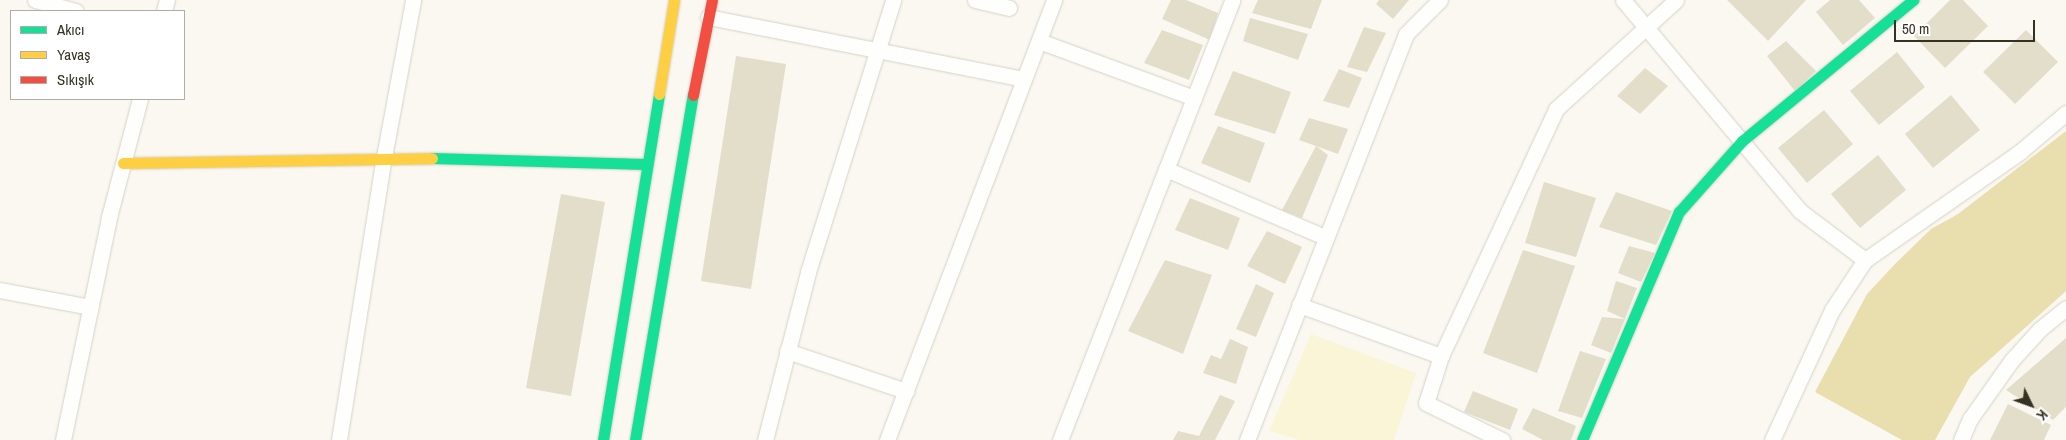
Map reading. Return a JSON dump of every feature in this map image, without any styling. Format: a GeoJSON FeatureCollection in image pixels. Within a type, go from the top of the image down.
{"type":"FeatureCollection","features":[{"type":"Feature","properties":{"kind":"street"},"geometry":{"type":"LineString","coordinates":[[34,0],[72,10]]}},
{"type":"Feature","properties":{"kind":"street"},"geometry":{"type":"LineString","coordinates":[[339,440],[384,157],[413,0]]}},
{"type":"Feature","properties":{"kind":"street"},"geometry":{"type":"LineString","coordinates":[[603,440],[646,164],[674,0]]}},
{"type":"Feature","properties":{"kind":"street"},"geometry":{"type":"LineString","coordinates":[[635,440],[712,0]]}},
{"type":"Feature","properties":{"kind":"street"},"geometry":{"type":"LineString","coordinates":[[765,440],[808,272],[876,48],[894,0]]}},
{"type":"Feature","properties":{"kind":"street"},"geometry":{"type":"LineString","coordinates":[[975,0],[1009,8]]}},
{"type":"Feature","properties":{"kind":"street"},"geometry":{"type":"LineString","coordinates":[[891,439],[906,391],[1054,0]]}},
{"type":"Feature","properties":{"kind":"street"},"geometry":{"type":"LineString","coordinates":[[1060,440],[1232,0]]}},
{"type":"Feature","properties":{"kind":"street"},"geometry":{"type":"LineString","coordinates":[[1247,440],[1406,34],[1440,0]]}},
{"type":"Feature","properties":{"kind":"street"},"geometry":{"type":"LineString","coordinates":[[1623,0],[1800,210],[1864,260]]}},
{"type":"Feature","properties":{"kind":"street"},"geometry":{"type":"LineString","coordinates":[[1502,440],[1426,403],[1441,356],[1556,109],[1676,0]]}},
{"type":"Feature","properties":{"kind":"street"},"geometry":{"type":"LineString","coordinates":[[1582,440],[1679,212],[1742,141],[1913,0]]}},
{"type":"Feature","properties":{"kind":"street"},"geometry":{"type":"LineString","coordinates":[[708,17],[876,48],[1024,79]]}},
{"type":"Feature","properties":{"kind":"street"},"geometry":{"type":"LineString","coordinates":[[1039,41],[1194,98]]}},
{"type":"Feature","properties":{"kind":"street"},"geometry":{"type":"LineString","coordinates":[[63,440],[90,307],[123,163],[140,100]]}},
{"type":"Feature","properties":{"kind":"street"},"geometry":{"type":"LineString","coordinates":[[1772,440],[1832,310],[1864,260],[2021,151],[2066,112]]}},
{"type":"Feature","properties":{"kind":"street"},"geometry":{"type":"LineString","coordinates":[[123,163],[384,157],[646,164]]}},
{"type":"Feature","properties":{"kind":"street"},"geometry":{"type":"LineString","coordinates":[[1166,170],[1325,237]]}},
{"type":"Feature","properties":{"kind":"street"},"geometry":{"type":"LineString","coordinates":[[0,290],[90,307]]}},
{"type":"Feature","properties":{"kind":"street"},"geometry":{"type":"LineString","coordinates":[[1299,305],[1441,356]]}},
{"type":"Feature","properties":{"kind":"street"},"geometry":{"type":"LineString","coordinates":[[1961,440],[1970,419],[2011,360],[2040,329],[2066,308]]}},
{"type":"Feature","properties":{"kind":"street"},"geometry":{"type":"LineString","coordinates":[[788,351],[906,391]]}},
{"type":"Feature","properties":{"kind":"shaded area"},"geometry":{"type":"Polygon","coordinates":[[[2066,131],[2066,291],[1970,377],[1935,440],[1902,440],[1815,392],[1867,294],[1896,263],[1931,229],[1958,214],[2066,131]]]}},
{"type":"Feature","properties":{"kind":"shaded area"},"geometry":{"type":"Polygon","coordinates":[[[1311,334],[1416,373],[1394,440],[1300,440],[1269,431],[1311,334]]]}},
{"type":"Feature","properties":{"kind":"building"},"geometry":{"type":"Polygon","coordinates":[[[1171,0],[1186,0],[1218,13],[1210,40],[1162,19],[1171,0]]]}},
{"type":"Feature","properties":{"kind":"building"},"geometry":{"type":"Polygon","coordinates":[[[1258,0],[1322,0],[1311,29],[1252,13],[1258,0]]]}},
{"type":"Feature","properties":{"kind":"building"},"geometry":{"type":"Polygon","coordinates":[[[1379,0],[1409,0],[1393,19],[1376,4],[1379,0]]]}},
{"type":"Feature","properties":{"kind":"building"},"geometry":{"type":"Polygon","coordinates":[[[1727,0],[1806,0],[1768,41],[1727,0]]]}},
{"type":"Feature","properties":{"kind":"building"},"geometry":{"type":"Polygon","coordinates":[[[1830,0],[1859,0],[1875,18],[1843,45],[1816,12],[1830,0]]]}},
{"type":"Feature","properties":{"kind":"building"},"geometry":{"type":"Polygon","coordinates":[[[1950,0],[1963,0],[1988,26],[1945,68],[1914,36],[1950,0]]]}},
{"type":"Feature","properties":{"kind":"building"},"geometry":{"type":"Polygon","coordinates":[[[1250,18],[1308,34],[1298,60],[1243,41],[1250,18]]]}},
{"type":"Feature","properties":{"kind":"building"},"geometry":{"type":"Polygon","coordinates":[[[1364,27],[1386,33],[1367,72],[1347,67],[1364,27]]]}},
{"type":"Feature","properties":{"kind":"building"},"geometry":{"type":"Polygon","coordinates":[[[1162,30],[1203,45],[1189,80],[1144,63],[1162,30]]]}},
{"type":"Feature","properties":{"kind":"building"},"geometry":{"type":"Polygon","coordinates":[[[2026,30],[2058,62],[2015,104],[1983,72],[2026,30]]]}},
{"type":"Feature","properties":{"kind":"building"},"geometry":{"type":"Polygon","coordinates":[[[1786,41],[1816,71],[1795,91],[1767,56],[1786,41]]]}},
{"type":"Feature","properties":{"kind":"building"},"geometry":{"type":"Polygon","coordinates":[[[1897,52],[1925,87],[1879,125],[1850,91],[1897,52]]]}},
{"type":"Feature","properties":{"kind":"building"},"geometry":{"type":"Polygon","coordinates":[[[736,56],[786,64],[751,289],[701,281],[736,56]]]}},
{"type":"Feature","properties":{"kind":"building"},"geometry":{"type":"Polygon","coordinates":[[[1645,68],[1668,86],[1640,114],[1617,96],[1645,68]]]}},
{"type":"Feature","properties":{"kind":"building"},"geometry":{"type":"Polygon","coordinates":[[[1339,69],[1362,78],[1349,108],[1323,101],[1339,69]]]}},
{"type":"Feature","properties":{"kind":"building"},"geometry":{"type":"Polygon","coordinates":[[[1233,71],[1291,92],[1275,134],[1214,115],[1233,71]]]}},
{"type":"Feature","properties":{"kind":"building"},"geometry":{"type":"Polygon","coordinates":[[[1951,95],[1980,130],[1933,168],[1905,134],[1951,95]]]}},
{"type":"Feature","properties":{"kind":"building"},"geometry":{"type":"Polygon","coordinates":[[[1824,110],[1853,144],[1807,183],[1778,148],[1824,110]]]}},
{"type":"Feature","properties":{"kind":"building"},"geometry":{"type":"Polygon","coordinates":[[[1309,118],[1348,129],[1338,154],[1299,140],[1309,118]]]}},
{"type":"Feature","properties":{"kind":"building"},"geometry":{"type":"Polygon","coordinates":[[[1218,126],[1265,143],[1250,183],[1201,163],[1218,126]]]}},
{"type":"Feature","properties":{"kind":"building"},"geometry":{"type":"Polygon","coordinates":[[[1316,146],[1328,155],[1302,218],[1282,210],[1316,146]]]}},
{"type":"Feature","properties":{"kind":"building"},"geometry":{"type":"Polygon","coordinates":[[[1878,155],[1906,190],[1860,228],[1831,194],[1878,155]]]}},
{"type":"Feature","properties":{"kind":"building"},"geometry":{"type":"Polygon","coordinates":[[[1544,182],[1596,198],[1576,257],[1525,243],[1544,182]]]}},
{"type":"Feature","properties":{"kind":"building"},"geometry":{"type":"Polygon","coordinates":[[[1616,192],[1672,211],[1656,245],[1599,227],[1616,192]]]}},
{"type":"Feature","properties":{"kind":"building"},"geometry":{"type":"Polygon","coordinates":[[[561,194],[605,202],[571,396],[526,388],[561,194]]]}},
{"type":"Feature","properties":{"kind":"building"},"geometry":{"type":"Polygon","coordinates":[[[1190,198],[1240,218],[1228,250],[1175,230],[1190,198]]]}},
{"type":"Feature","properties":{"kind":"building"},"geometry":{"type":"Polygon","coordinates":[[[1267,231],[1302,247],[1285,284],[1247,266],[1267,231]]]}},
{"type":"Feature","properties":{"kind":"building"},"geometry":{"type":"Polygon","coordinates":[[[1629,246],[1655,253],[1641,282],[1618,273],[1629,246]]]}},
{"type":"Feature","properties":{"kind":"building"},"geometry":{"type":"Polygon","coordinates":[[[1523,250],[1575,266],[1537,373],[1483,353],[1523,250]]]}},
{"type":"Feature","properties":{"kind":"building"},"geometry":{"type":"Polygon","coordinates":[[[1165,260],[1212,275],[1183,354],[1128,331],[1165,260]]]}},
{"type":"Feature","properties":{"kind":"building"},"geometry":{"type":"Polygon","coordinates":[[[1616,281],[1637,288],[1625,319],[1607,311],[1616,281]]]}},
{"type":"Feature","properties":{"kind":"building"},"geometry":{"type":"Polygon","coordinates":[[[1256,284],[1274,293],[1256,337],[1236,329],[1256,284]]]}},
{"type":"Feature","properties":{"kind":"building"},"geometry":{"type":"Polygon","coordinates":[[[1602,317],[1625,319],[1611,353],[1591,345],[1602,317]]]}},
{"type":"Feature","properties":{"kind":"building"},"geometry":{"type":"Polygon","coordinates":[[[2066,338],[2066,407],[2053,420],[2006,390],[2066,338]]]}},
{"type":"Feature","properties":{"kind":"building"},"geometry":{"type":"Polygon","coordinates":[[[1230,339],[1248,347],[1236,384],[1203,373],[1211,355],[1221,359],[1230,339]]]}},
{"type":"Feature","properties":{"kind":"building"},"geometry":{"type":"Polygon","coordinates":[[[1580,351],[1606,359],[1582,418],[1558,411],[1580,351]]]}},
{"type":"Feature","properties":{"kind":"building"},"geometry":{"type":"Polygon","coordinates":[[[1473,391],[1518,409],[1510,430],[1464,412],[1473,391]]]}},
{"type":"Feature","properties":{"kind":"building"},"geometry":{"type":"Polygon","coordinates":[[[1220,395],[1235,401],[1215,440],[1173,440],[1178,431],[1199,436],[1220,395]]]}},
{"type":"Feature","properties":{"kind":"building"},"geometry":{"type":"Polygon","coordinates":[[[2008,404],[2051,425],[2044,440],[1990,440],[2008,404]]]}},
{"type":"Feature","properties":{"kind":"building"},"geometry":{"type":"Polygon","coordinates":[[[1533,408],[1576,426],[1571,440],[1543,440],[1522,429],[1533,408]]]}},
{"type":"Feature","properties":{"kind":"traffic: fast"},"geometry":{"type":"LineString","coordinates":[[1582,440],[1679,212],[1742,141],[1913,0]]}},
{"type":"Feature","properties":{"kind":"traffic: fast"},"geometry":{"type":"LineString","coordinates":[[603,440],[659,94]]}},
{"type":"Feature","properties":{"kind":"traffic: fast"},"geometry":{"type":"LineString","coordinates":[[635,440],[693,95]]}},
{"type":"Feature","properties":{"kind":"traffic: fast"},"geometry":{"type":"LineString","coordinates":[[432,158],[646,164]]}},
{"type":"Feature","properties":{"kind":"traffic: slow"},"geometry":{"type":"LineString","coordinates":[[659,94],[674,0]]}},
{"type":"Feature","properties":{"kind":"traffic: slow"},"geometry":{"type":"LineString","coordinates":[[123,163],[432,158]]}},
{"type":"Feature","properties":{"kind":"traffic: jam"},"geometry":{"type":"LineString","coordinates":[[693,95],[712,0]]}}]}
